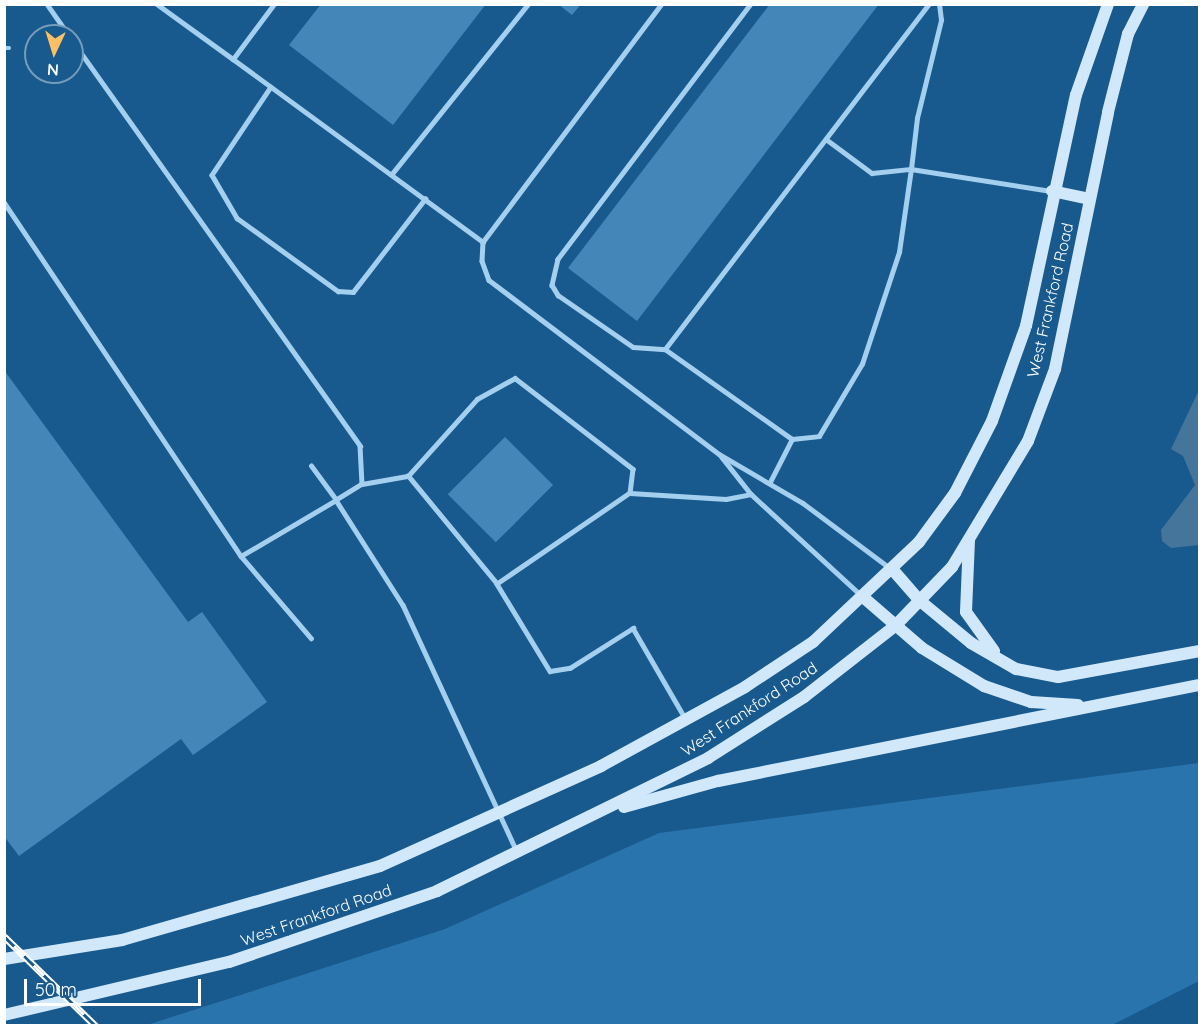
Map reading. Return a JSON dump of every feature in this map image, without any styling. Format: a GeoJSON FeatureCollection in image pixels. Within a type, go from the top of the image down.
{"type":"FeatureCollection","features":[{"type":"Feature","properties":{"kind":"main road","name":"West Frankford Road"},"geometry":{"type":"LineString","coordinates":[[4,959],[122,940],[250,907],[380,866],[498,813],[686,721],[813,642],[892,570],[955,493],[992,421],[1026,326],[1052,191],[1076,95],[1108,4]]}},
{"type":"Feature","properties":{"kind":"main road","name":"West Frankford Road"},"geometry":{"type":"LineString","coordinates":[[4,1015],[229,962],[356,921],[519,854],[708,758],[804,697],[896,625],[952,567],[1028,441],[1055,369],[1089,198],[1128,34],[1143,4]]}},
{"type":"Feature","properties":{"kind":"main road"},"geometry":{"type":"LineString","coordinates":[[1052,191],[1089,198]]}},
{"type":"Feature","properties":{"kind":"main road"},"geometry":{"type":"LineString","coordinates":[[969,539],[966,612],[980,637],[1008,664]]}},
{"type":"Feature","properties":{"kind":"main road"},"geometry":{"type":"LineString","coordinates":[[892,570],[919,600],[971,643],[1008,664],[1058,677],[1200,651]]}},
{"type":"Feature","properties":{"kind":"main road"},"geometry":{"type":"LineString","coordinates":[[863,597],[950,668],[984,686],[1031,702],[1097,707]]}},
{"type":"Feature","properties":{"kind":"main road"},"geometry":{"type":"LineString","coordinates":[[599,814],[718,781],[1200,685]]}},
{"type":"Feature","properties":{"kind":"lane"},"geometry":{"type":"LineString","coordinates":[[47,4],[61,24]]}},
{"type":"Feature","properties":{"kind":"lane"},"geometry":{"type":"LineString","coordinates":[[157,4],[483,242]]}},
{"type":"Feature","properties":{"kind":"lane"},"geometry":{"type":"LineString","coordinates":[[233,59],[274,4]]}},
{"type":"Feature","properties":{"kind":"lane"},"geometry":{"type":"LineString","coordinates":[[391,175],[528,4]]}},
{"type":"Feature","properties":{"kind":"lane"},"geometry":{"type":"LineString","coordinates":[[662,4],[483,242],[482,261],[489,279],[719,454],[770,483],[892,570]]}},
{"type":"Feature","properties":{"kind":"lane"},"geometry":{"type":"LineString","coordinates":[[751,4],[553,271],[552,285],[558,295],[624,341],[649,351],[665,349],[792,439],[819,436],[862,364],[899,252],[917,118],[941,20],[939,4]]}},
{"type":"Feature","properties":{"kind":"lane"},"geometry":{"type":"LineString","coordinates":[[665,349],[929,4]]}},
{"type":"Feature","properties":{"kind":"lane"},"geometry":{"type":"LineString","coordinates":[[84,57],[360,446],[362,483]]}},
{"type":"Feature","properties":{"kind":"lane"},"geometry":{"type":"LineString","coordinates":[[271,87],[212,175],[237,218],[246,225],[338,291],[353,292],[425,199]]}},
{"type":"Feature","properties":{"kind":"lane"},"geometry":{"type":"LineString","coordinates":[[826,139],[872,173],[911,169],[1052,191]]}},
{"type":"Feature","properties":{"kind":"lane"},"geometry":{"type":"LineString","coordinates":[[4,202],[241,556],[311,638]]}},
{"type":"Feature","properties":{"kind":"lane"},"geometry":{"type":"LineString","coordinates":[[241,556],[362,483],[408,476],[477,399],[515,378],[633,469],[630,493]]}},
{"type":"Feature","properties":{"kind":"lane"},"geometry":{"type":"LineString","coordinates":[[770,483],[792,439]]}},
{"type":"Feature","properties":{"kind":"lane"},"geometry":{"type":"LineString","coordinates":[[719,454],[751,494],[863,597]]}},
{"type":"Feature","properties":{"kind":"lane"},"geometry":{"type":"LineString","coordinates":[[311,466],[336,500],[403,605],[519,854]]}},
{"type":"Feature","properties":{"kind":"lane"},"geometry":{"type":"LineString","coordinates":[[408,476],[497,584],[550,671],[570,668],[633,628],[686,721]]}},
{"type":"Feature","properties":{"kind":"lane"},"geometry":{"type":"LineString","coordinates":[[497,584],[630,493],[726,499],[751,494]]}},
{"type":"Feature","properties":{"kind":"shaded area"},"geometry":{"type":"Polygon","coordinates":[[[1199,390],[1199,545],[1171,548],[1162,541],[1161,530],[1195,485],[1183,456],[1171,449],[1199,390]]]}},
{"type":"Feature","properties":{"kind":"shaded area"},"geometry":{"type":"Polygon","coordinates":[[[1199,763],[1199,981],[1112,1025],[147,1025],[445,929],[659,833],[1199,763]]]}},
{"type":"Feature","properties":{"kind":"building"},"geometry":{"type":"Polygon","coordinates":[[[321,4],[486,4],[393,125],[289,45],[321,4]]]}},
{"type":"Feature","properties":{"kind":"building"},"geometry":{"type":"Polygon","coordinates":[[[558,4],[581,4],[572,15],[558,4]]]}},
{"type":"Feature","properties":{"kind":"building"},"geometry":{"type":"Polygon","coordinates":[[[770,4],[879,4],[637,321],[568,268],[770,4]]]}},
{"type":"Feature","properties":{"kind":"building"},"geometry":{"type":"Polygon","coordinates":[[[4,370],[188,622],[202,612],[267,702],[193,755],[181,739],[19,856],[4,836],[4,370]]]}},
{"type":"Feature","properties":{"kind":"building"},"geometry":{"type":"Polygon","coordinates":[[[505,437],[553,485],[496,542],[448,494],[505,437]]]}},
{"type":"Feature","properties":{"kind":"railway"},"geometry":{"type":"LineString","coordinates":[[4,936],[96,1026]]}}]}
